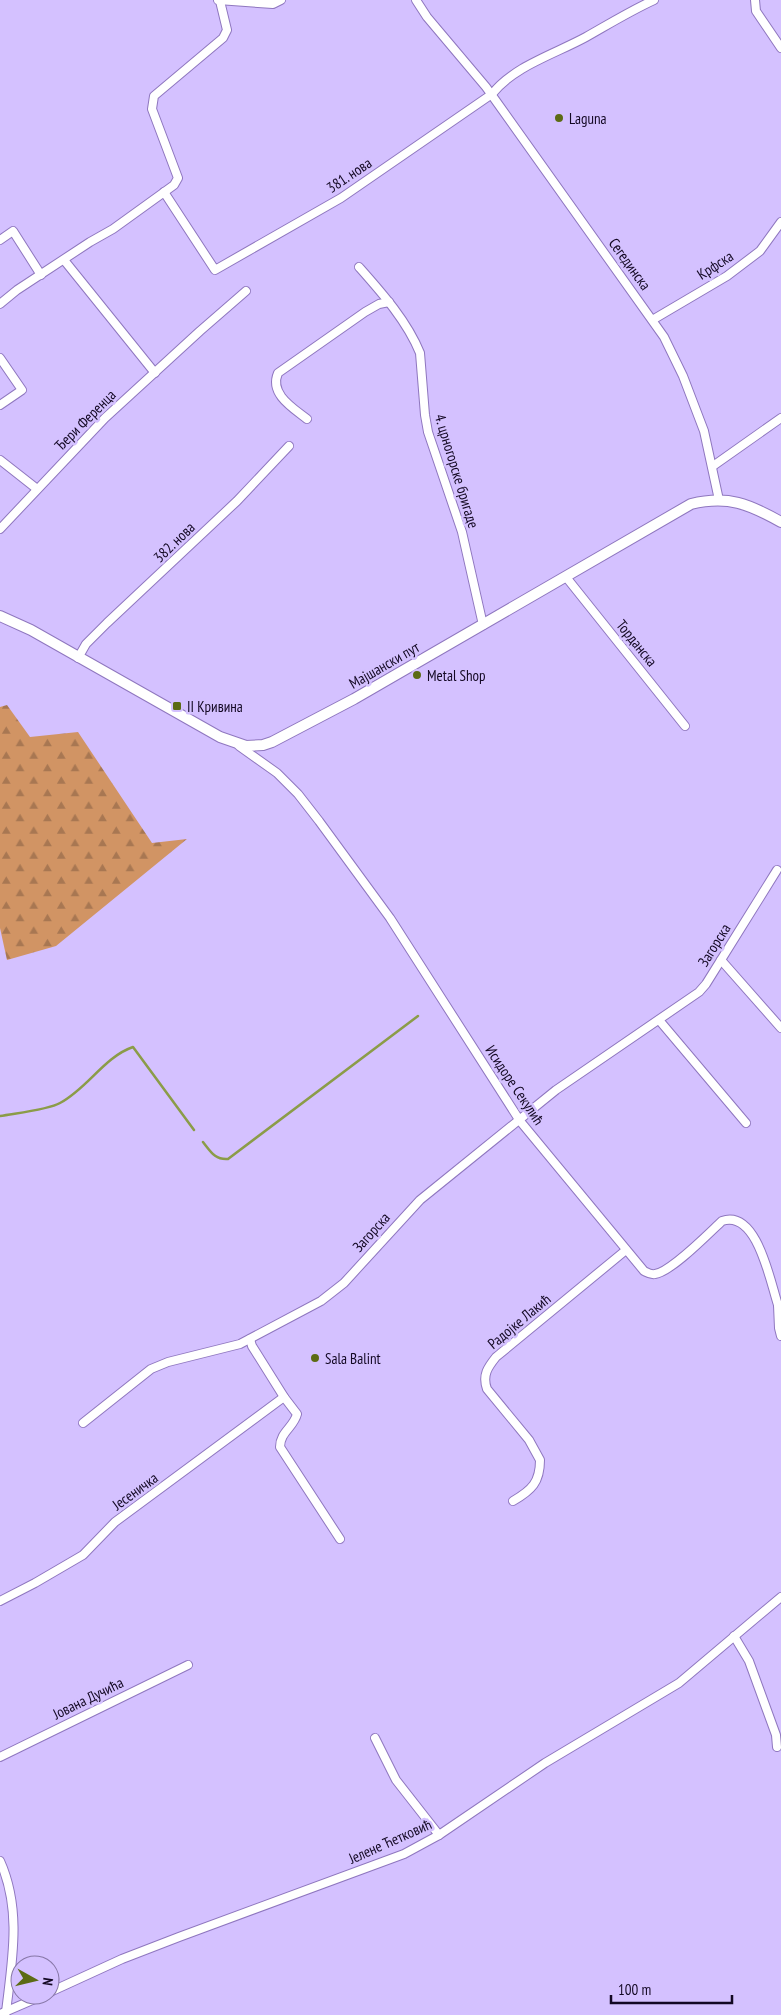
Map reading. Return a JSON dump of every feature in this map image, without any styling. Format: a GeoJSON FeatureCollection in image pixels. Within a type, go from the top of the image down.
{"type":"FeatureCollection","features":[{"type":"Feature","properties":{"kind":"street"},"geometry":{"type":"LineString","coordinates":[[0,304],[16,290],[113,229],[174,185],[178,178],[152,109],[154,96],[223,38],[227,30],[219,1],[273,4],[281,0]]}},
{"type":"Feature","properties":{"kind":"street","name":"Сегединска"},"geometry":{"type":"LineString","coordinates":[[416,0],[427,17],[492,94],[535,157],[654,319],[683,376],[704,431],[719,500]]}},
{"type":"Feature","properties":{"kind":"street"},"geometry":{"type":"LineString","coordinates":[[492,94],[503,81],[622,15],[654,0]]}},
{"type":"Feature","properties":{"kind":"street"},"geometry":{"type":"LineString","coordinates":[[755,0],[756,11],[780,43]]}},
{"type":"Feature","properties":{"kind":"street","name":"381. нова"},"geometry":{"type":"LineString","coordinates":[[164,192],[216,270],[341,198],[492,94]]}},
{"type":"Feature","properties":{"kind":"street","name":"Крфска"},"geometry":{"type":"LineString","coordinates":[[654,319],[727,276],[760,251],[781,222]]}},
{"type":"Feature","properties":{"kind":"street"},"geometry":{"type":"LineString","coordinates":[[0,240],[13,231],[41,275]]}},
{"type":"Feature","properties":{"kind":"street"},"geometry":{"type":"LineString","coordinates":[[64,260],[155,373]]}},
{"type":"Feature","properties":{"kind":"street","name":"4. црногорске бригаде"},"geometry":{"type":"LineString","coordinates":[[359,267],[389,302],[420,353],[425,415],[430,439],[462,532],[483,625]]}},
{"type":"Feature","properties":{"kind":"street","name":"Ђери Ференца"},"geometry":{"type":"LineString","coordinates":[[0,529],[22,508],[37,489],[105,418],[246,290]]}},
{"type":"Feature","properties":{"kind":"street"},"geometry":{"type":"LineString","coordinates":[[307,419],[278,392],[276,383],[278,373],[365,312],[379,304],[389,302]]}},
{"type":"Feature","properties":{"kind":"street"},"geometry":{"type":"LineString","coordinates":[[0,358],[22,390],[0,404]]}},
{"type":"Feature","properties":{"kind":"street"},"geometry":{"type":"LineString","coordinates":[[713,466],[781,418]]}},
{"type":"Feature","properties":{"kind":"street","name":"382. нова"},"geometry":{"type":"LineString","coordinates":[[78,658],[86,644],[107,623],[236,501],[290,446]]}},
{"type":"Feature","properties":{"kind":"street"},"geometry":{"type":"LineString","coordinates":[[0,460],[37,489]]}},
{"type":"Feature","properties":{"kind":"street","name":"Мајшански пут"},"geometry":{"type":"LineString","coordinates":[[0,616],[32,630],[78,658],[220,737],[238,745],[255,746],[272,742],[354,699],[690,504],[719,500],[745,504],[781,522]]}},
{"type":"Feature","properties":{"kind":"street","name":"Торданска"},"geometry":{"type":"LineString","coordinates":[[566,577],[685,726]]}},
{"type":"Feature","properties":{"kind":"street","name":"Исидоре Секулић"},"geometry":{"type":"LineString","coordinates":[[238,745],[277,773],[298,794],[319,821],[390,918],[520,1121],[644,1270],[650,1274],[656,1274],[679,1260],[722,1221],[729,1219],[737,1220],[750,1230],[761,1252],[779,1306]]}},
{"type":"Feature","properties":{"kind":"street","name":"Загорска"},"geometry":{"type":"LineString","coordinates":[[83,1423],[151,1370],[168,1362],[250,1340],[335,1291],[420,1200],[556,1090],[699,992],[777,870]]}},
{"type":"Feature","properties":{"kind":"street"},"geometry":{"type":"LineString","coordinates":[[721,960],[781,1028]]}},
{"type":"Feature","properties":{"kind":"street"},"geometry":{"type":"LineString","coordinates":[[659,1020],[746,1123]]}},
{"type":"Feature","properties":{"kind":"street","name":"Радојке Лакић"},"geometry":{"type":"LineString","coordinates":[[513,1501],[528,1492],[535,1484],[540,1460],[529,1440],[487,1389],[484,1382],[485,1374],[496,1357],[626,1250]]}},
{"type":"Feature","properties":{"kind":"street"},"geometry":{"type":"LineString","coordinates":[[779,1306],[778,1328],[781,1336]]}},
{"type":"Feature","properties":{"kind":"street"},"geometry":{"type":"LineString","coordinates":[[250,1340],[284,1397],[297,1414],[282,1436],[280,1447],[340,1539]]}},
{"type":"Feature","properties":{"kind":"street","name":"Јесеничка"},"geometry":{"type":"LineString","coordinates":[[0,1601],[35,1584],[83,1555],[115,1522],[284,1397]]}},
{"type":"Feature","properties":{"kind":"street","name":"Јелене Ћетковић"},"geometry":{"type":"LineString","coordinates":[[60,1987],[179,1936],[404,1854],[439,1835],[545,1763],[678,1683],[781,1597]]}},
{"type":"Feature","properties":{"kind":"street"},"geometry":{"type":"LineString","coordinates":[[734,1636],[749,1660],[776,1735],[777,1747]]}},
{"type":"Feature","properties":{"kind":"street","name":"Јована Дучића"},"geometry":{"type":"LineString","coordinates":[[0,1757],[188,1665]]}},
{"type":"Feature","properties":{"kind":"street"},"geometry":{"type":"LineString","coordinates":[[375,1738],[396,1780],[439,1835]]}},
{"type":"Feature","properties":{"kind":"street"},"geometry":{"type":"LineString","coordinates":[[0,1861],[8,1885],[15,1942],[3,2013]]}},
{"type":"Feature","properties":{"kind":"street"},"geometry":{"type":"LineString","coordinates":[[3,2013],[21,2005]]}},
{"type":"Feature","properties":{"kind":"green space"},"geometry":{"type":"Polygon","coordinates":[[[7,705],[30,737],[78,732],[152,843],[187,839],[56,946],[7,960],[0,928],[0,707],[7,705]]]}},
{"type":"Feature","properties":{"kind":"waterway"},"geometry":{"type":"LineString","coordinates":[[203,1142],[216,1157],[228,1159],[418,1016]]}},
{"type":"Feature","properties":{"kind":"waterway"},"geometry":{"type":"LineString","coordinates":[[0,1116],[40,1109],[60,1103],[70,1097],[113,1058],[133,1047],[194,1130]]}},
{"type":"Feature","properties":{"kind":"place","name":"Laguna"},"geometry":{"type":"Point","coordinates":[559,118]}},
{"type":"Feature","properties":{"kind":"place","name":"Metal Shop"},"geometry":{"type":"Point","coordinates":[417,675]}},
{"type":"Feature","properties":{"kind":"place","name":"II Кривина"},"geometry":{"type":"Point","coordinates":[177,706]}},
{"type":"Feature","properties":{"kind":"place","name":"Sala Balint"},"geometry":{"type":"Point","coordinates":[315,1358]}}]}
